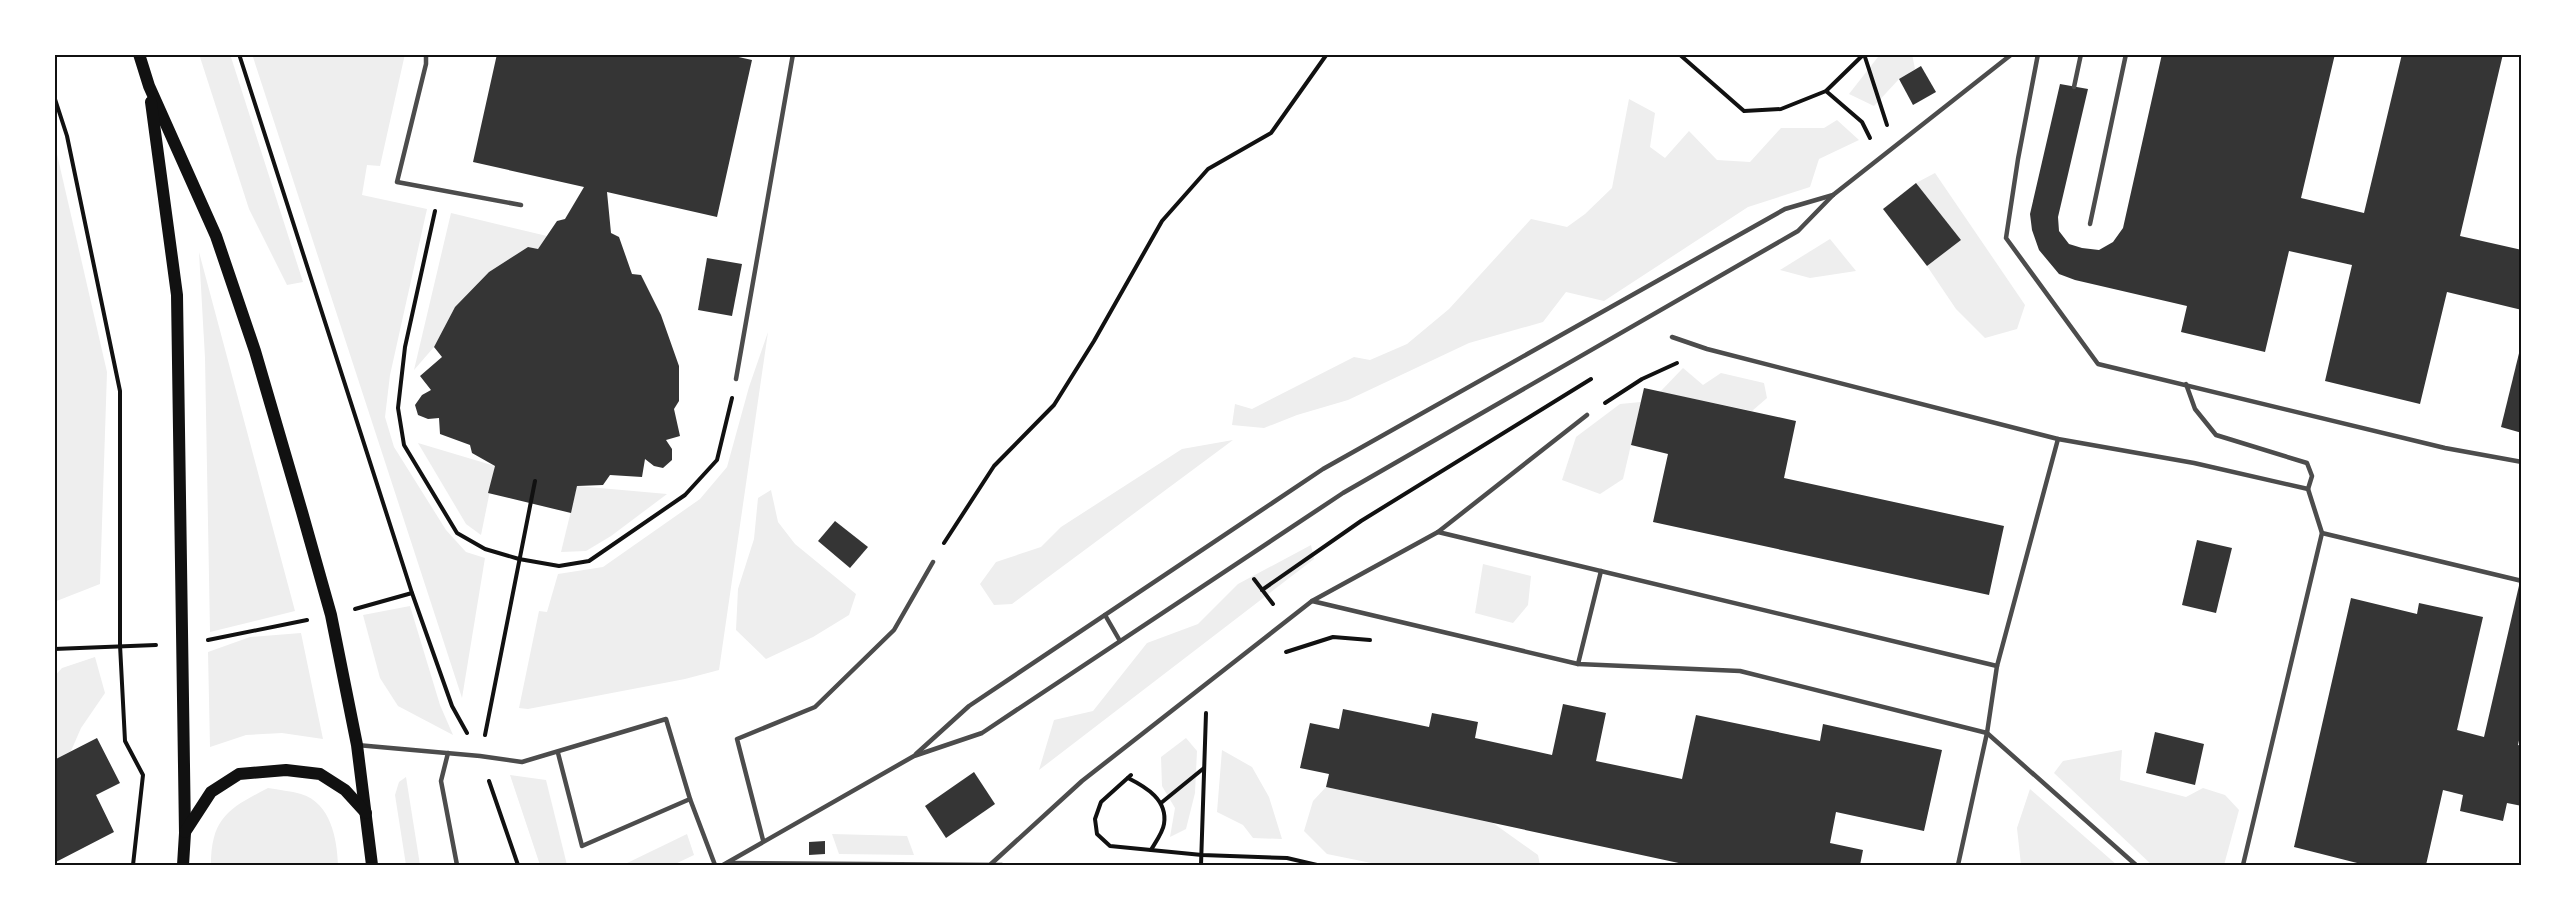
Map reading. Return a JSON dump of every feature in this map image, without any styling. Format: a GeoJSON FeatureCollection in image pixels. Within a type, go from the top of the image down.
{"type":"FeatureCollection","features":[{"type":"Feature","properties":{"kind":"main road"},"geometry":{"type":"LineString","coordinates":[[139,54],[149,86],[216,236],[255,351],[331,615],[357,745],[372,865]]}},
{"type":"Feature","properties":{"kind":"main road"},"geometry":{"type":"LineString","coordinates":[[149,86],[177,295],[183,865]]}},
{"type":"Feature","properties":{"kind":"main road"},"geometry":{"type":"LineString","coordinates":[[184,833],[211,792],[239,774],[286,770],[320,774],[345,790],[366,813]]}},
{"type":"Feature","properties":{"kind":"lane"},"geometry":{"type":"LineString","coordinates":[[426,54],[426,64],[397,182],[521,205]]}},
{"type":"Feature","properties":{"kind":"lane"},"geometry":{"type":"LineString","coordinates":[[736,379],[793,54]]}},
{"type":"Feature","properties":{"kind":"lane"},"geometry":{"type":"LineString","coordinates":[[725,864],[914,756],[982,733],[1343,493],[1798,231],[1833,195],[2012,54]]}},
{"type":"Feature","properties":{"kind":"lane"},"geometry":{"type":"LineString","coordinates":[[2038,54],[2006,238],[2098,364],[2445,448],[2522,462]]}},
{"type":"Feature","properties":{"kind":"lane"},"geometry":{"type":"LineString","coordinates":[[2074,87],[2081,54]]}},
{"type":"Feature","properties":{"kind":"lane"},"geometry":{"type":"LineString","coordinates":[[2090,224],[2126,54]]}},
{"type":"Feature","properties":{"kind":"lane"},"geometry":{"type":"LineString","coordinates":[[914,756],[969,706],[1323,469],[1785,209],[1833,195]]}},
{"type":"Feature","properties":{"kind":"lane"},"geometry":{"type":"LineString","coordinates":[[1672,338],[2058,439],[2194,463],[2308,489]]}},
{"type":"Feature","properties":{"kind":"lane"},"geometry":{"type":"LineString","coordinates":[[2186,384],[2194,409],[2216,435],[2307,463],[2312,476],[2308,489],[2322,533],[2243,865]]}},
{"type":"Feature","properties":{"kind":"lane"},"geometry":{"type":"LineString","coordinates":[[991,864],[1082,781],[1312,601],[1438,532],[1587,415]]}},
{"type":"Feature","properties":{"kind":"lane"},"geometry":{"type":"LineString","coordinates":[[1958,865],[1987,733],[1997,666],[2058,439]]}},
{"type":"Feature","properties":{"kind":"lane"},"geometry":{"type":"LineString","coordinates":[[1438,532],[1997,666]]}},
{"type":"Feature","properties":{"kind":"lane"},"geometry":{"type":"LineString","coordinates":[[2322,533],[2522,581]]}},
{"type":"Feature","properties":{"kind":"lane"},"geometry":{"type":"LineString","coordinates":[[764,840],[737,739],[815,708],[894,630],[933,562]]}},
{"type":"Feature","properties":{"kind":"lane"},"geometry":{"type":"LineString","coordinates":[[1578,664],[1601,571]]}},
{"type":"Feature","properties":{"kind":"lane"},"geometry":{"type":"LineString","coordinates":[[1312,601],[1578,664],[1740,671],[1987,733],[2136,865]]}},
{"type":"Feature","properties":{"kind":"lane"},"geometry":{"type":"LineString","coordinates":[[1105,615],[1120,641]]}},
{"type":"Feature","properties":{"kind":"lane"},"geometry":{"type":"LineString","coordinates":[[357,745],[522,762],[666,719],[690,799],[715,865]]}},
{"type":"Feature","properties":{"kind":"lane"},"geometry":{"type":"LineString","coordinates":[[448,753],[441,781],[457,865]]}},
{"type":"Feature","properties":{"kind":"lane"},"geometry":{"type":"LineString","coordinates":[[558,753],[582,846],[690,799]]}},
{"type":"Feature","properties":{"kind":"lane"},"geometry":{"type":"LineString","coordinates":[[725,864],[1002,865]]}},
{"type":"Feature","properties":{"kind":"path"},"geometry":{"type":"LineString","coordinates":[[239,54],[412,593],[452,706],[480,756],[518,865]]}},
{"type":"Feature","properties":{"kind":"path"},"geometry":{"type":"LineString","coordinates":[[933,562],[994,466],[1054,405],[1095,341],[1162,221],[1208,169],[1271,133],[1327,54]]}},
{"type":"Feature","properties":{"kind":"path"},"geometry":{"type":"LineString","coordinates":[[1679,54],[1744,111],[1781,109],[1826,91],[1864,54],[1889,130]]}},
{"type":"Feature","properties":{"kind":"path"},"geometry":{"type":"LineString","coordinates":[[1826,91],[1862,122],[1872,142]]}},
{"type":"Feature","properties":{"kind":"path"},"geometry":{"type":"LineString","coordinates":[[54,96],[67,136],[120,391],[120,645],[125,741],[143,775],[133,865]]}},
{"type":"Feature","properties":{"kind":"path"},"geometry":{"type":"LineString","coordinates":[[439,190],[405,347],[398,408],[404,445],[457,533],[485,549],[519,560],[559,566],[589,561],[685,495],[717,460],[736,379]]}},
{"type":"Feature","properties":{"kind":"path"},"geometry":{"type":"LineString","coordinates":[[1587,415],[1641,379],[1707,349]]}},
{"type":"Feature","properties":{"kind":"path"},"geometry":{"type":"LineString","coordinates":[[1262,590],[1361,521],[1595,377]]}},
{"type":"Feature","properties":{"kind":"path"},"geometry":{"type":"LineString","coordinates":[[480,756],[535,481]]}},
{"type":"Feature","properties":{"kind":"path"},"geometry":{"type":"LineString","coordinates":[[1242,560],[1285,622]]}},
{"type":"Feature","properties":{"kind":"path"},"geometry":{"type":"LineString","coordinates":[[54,649],[120,645],[181,645],[331,615],[412,593]]}},
{"type":"Feature","properties":{"kind":"path"},"geometry":{"type":"LineString","coordinates":[[1280,655],[1333,637],[1379,641]]}},
{"type":"Feature","properties":{"kind":"path"},"geometry":{"type":"LineString","coordinates":[[1198,719],[1207,711],[1201,865]]}},
{"type":"Feature","properties":{"kind":"path"},"geometry":{"type":"LineString","coordinates":[[1161,803],[1204,768]]}},
{"type":"Feature","properties":{"kind":"path"},"geometry":{"type":"LineString","coordinates":[[1136,770],[1101,802],[1095,819],[1097,834],[1110,846],[1202,855],[1287,858],[1317,865]]}},
{"type":"Feature","properties":{"kind":"path"},"geometry":{"type":"LineString","coordinates":[[1128,778],[1146,787],[1161,803],[1164,824],[1151,850]]}},
{"type":"Feature","properties":{"kind":"shaded area"},"geometry":{"type":"Polygon","coordinates":[[[199,54],[230,54],[303,282],[287,285],[249,209],[199,54]]]}},
{"type":"Feature","properties":{"kind":"shaded area"},"geometry":{"type":"Polygon","coordinates":[[[252,54],[405,54],[380,166],[367,165],[362,195],[427,209],[390,375],[385,417],[394,447],[446,530],[466,552],[485,558],[462,698],[252,54]]]}},
{"type":"Feature","properties":{"kind":"shaded area"},"geometry":{"type":"Polygon","coordinates":[[[1888,54],[1912,54],[1915,69],[1899,79],[1874,106],[1849,94],[1878,57],[1888,54]]]}},
{"type":"Feature","properties":{"kind":"shaded area"},"geometry":{"type":"Polygon","coordinates":[[[1629,99],[1655,113],[1650,147],[1665,158],[1689,131],[1717,160],[1750,162],[1781,128],[1824,128],[1837,120],[1859,140],[1819,159],[1810,187],[1748,207],[1604,301],[1566,292],[1543,322],[1469,343],[1348,400],[1297,415],[1264,428],[1232,425],[1235,404],[1252,409],[1354,357],[1370,360],[1407,344],[1449,309],[1531,219],[1567,227],[1585,214],[1612,188],[1629,99]]]}},
{"type":"Feature","properties":{"kind":"shaded area"},"geometry":{"type":"Polygon","coordinates":[[[54,141],[107,372],[100,584],[54,602],[54,141]]]}},
{"type":"Feature","properties":{"kind":"shaded area"},"geometry":{"type":"Polygon","coordinates":[[[1935,173],[2025,305],[2017,329],[1985,338],[1956,309],[1927,266],[1961,240],[1916,183],[1935,173]]]}},
{"type":"Feature","properties":{"kind":"shaded area"},"geometry":{"type":"Polygon","coordinates":[[[451,213],[547,236],[538,249],[528,247],[489,272],[455,307],[434,347],[414,370],[451,213]]]}},
{"type":"Feature","properties":{"kind":"shaded area"},"geometry":{"type":"Polygon","coordinates":[[[1830,239],[1856,271],[1810,278],[1780,270],[1830,239]]]}},
{"type":"Feature","properties":{"kind":"shaded area"},"geometry":{"type":"Polygon","coordinates":[[[199,252],[295,611],[210,632],[205,358],[199,252]]]}},
{"type":"Feature","properties":{"kind":"shaded area"},"geometry":{"type":"Polygon","coordinates":[[[768,332],[719,670],[685,679],[528,709],[519,708],[539,611],[547,612],[558,574],[603,567],[700,499],[727,467],[749,387],[768,332]]]}},
{"type":"Feature","properties":{"kind":"shaded area"},"geometry":{"type":"Polygon","coordinates":[[[1683,368],[1703,385],[1721,373],[1764,383],[1767,398],[1752,411],[1660,392],[1683,368]]]}},
{"type":"Feature","properties":{"kind":"shaded area"},"geometry":{"type":"Polygon","coordinates":[[[1641,402],[1623,479],[1600,494],[1562,480],[1576,437],[1620,404],[1641,402]]]}},
{"type":"Feature","properties":{"kind":"shaded area"},"geometry":{"type":"Polygon","coordinates":[[[1233,440],[1012,604],[994,605],[980,584],[996,562],[1041,547],[1061,527],[1182,449],[1233,440]]]}},
{"type":"Feature","properties":{"kind":"shaded area"},"geometry":{"type":"Polygon","coordinates":[[[418,443],[495,466],[481,535],[466,524],[418,443]]]}},
{"type":"Feature","properties":{"kind":"shaded area"},"geometry":{"type":"Polygon","coordinates":[[[577,486],[667,494],[611,536],[586,551],[561,552],[577,486]]]}},
{"type":"Feature","properties":{"kind":"shaded area"},"geometry":{"type":"Polygon","coordinates":[[[771,490],[778,522],[795,544],[856,594],[849,615],[813,637],[766,659],[736,630],[738,589],[754,539],[758,498],[771,490]]]}},
{"type":"Feature","properties":{"kind":"shaded area"},"geometry":{"type":"Polygon","coordinates":[[[1311,545],[1314,559],[1039,770],[1054,720],[1093,711],[1147,643],[1198,624],[1238,584],[1311,545]]]}},
{"type":"Feature","properties":{"kind":"shaded area"},"geometry":{"type":"Polygon","coordinates":[[[1483,564],[1531,576],[1528,605],[1513,623],[1475,613],[1483,564]]]}},
{"type":"Feature","properties":{"kind":"shaded area"},"geometry":{"type":"Polygon","coordinates":[[[410,606],[440,705],[453,735],[398,706],[380,678],[363,615],[410,606]]]}},
{"type":"Feature","properties":{"kind":"shaded area"},"geometry":{"type":"Polygon","coordinates":[[[301,633],[323,739],[282,733],[246,735],[210,747],[208,652],[250,637],[301,633]]]}},
{"type":"Feature","properties":{"kind":"shaded area"},"geometry":{"type":"Polygon","coordinates":[[[95,657],[105,693],[81,728],[71,751],[54,760],[54,677],[62,668],[95,657]]]}},
{"type":"Feature","properties":{"kind":"shaded area"},"geometry":{"type":"Polygon","coordinates":[[[1186,738],[1197,751],[1195,793],[1186,829],[1170,837],[1175,808],[1162,786],[1161,757],[1186,738]]]}},
{"type":"Feature","properties":{"kind":"shaded area"},"geometry":{"type":"Polygon","coordinates":[[[1222,750],[1252,767],[1269,797],[1282,839],[1253,838],[1243,825],[1217,812],[1222,750]]]}},
{"type":"Feature","properties":{"kind":"shaded area"},"geometry":{"type":"Polygon","coordinates":[[[2122,750],[2120,780],[2186,797],[2203,788],[2225,795],[2239,810],[2224,865],[2152,865],[2054,773],[2063,761],[2122,750]]]}},
{"type":"Feature","properties":{"kind":"shaded area"},"geometry":{"type":"Polygon","coordinates":[[[510,775],[546,780],[567,865],[540,865],[510,775]]]}},
{"type":"Feature","properties":{"kind":"shaded area"},"geometry":{"type":"Polygon","coordinates":[[[406,777],[420,865],[406,865],[395,795],[399,782],[406,777]]]}},
{"type":"Feature","properties":{"kind":"shaded area"},"geometry":{"type":"Polygon","coordinates":[[[1326,787],[1493,823],[1538,855],[1540,865],[1475,865],[1474,863],[1471,865],[1381,865],[1327,854],[1304,831],[1313,801],[1326,787]]]}},
{"type":"Feature","properties":{"kind":"shaded area"},"geometry":{"type":"Polygon","coordinates":[[[268,788],[301,794],[319,805],[326,814],[334,833],[338,865],[211,865],[215,836],[225,816],[233,808],[268,788]]]}},
{"type":"Feature","properties":{"kind":"shaded area"},"geometry":{"type":"Polygon","coordinates":[[[2030,789],[2117,865],[2021,865],[2017,828],[2030,789]]]}},
{"type":"Feature","properties":{"kind":"shaded area"},"geometry":{"type":"Polygon","coordinates":[[[687,834],[694,855],[673,865],[623,865],[687,834]]]}},
{"type":"Feature","properties":{"kind":"shaded area"},"geometry":{"type":"Polygon","coordinates":[[[832,834],[907,836],[914,855],[839,854],[832,834]]]}},
{"type":"Feature","properties":{"kind":"building"},"geometry":{"type":"Polygon","coordinates":[[[497,54],[725,54],[752,60],[717,217],[607,192],[611,233],[619,237],[632,274],[641,275],[661,315],[679,366],[679,401],[674,409],[680,436],[666,440],[672,449],[672,460],[663,468],[654,466],[645,459],[642,477],[610,475],[603,485],[577,486],[571,513],[488,493],[495,466],[472,453],[470,445],[440,434],[439,418],[428,419],[418,415],[415,405],[422,395],[431,390],[420,376],[442,357],[434,347],[455,307],[489,272],[528,247],[538,249],[557,221],[565,219],[584,187],[473,162],[497,54]]]}},
{"type":"Feature","properties":{"kind":"building"},"geometry":{"type":"Polygon","coordinates":[[[2162,54],[2335,54],[2301,198],[2364,213],[2402,54],[2503,54],[2460,236],[2522,250],[2522,310],[2447,292],[2420,404],[2325,381],[2352,265],[2289,251],[2265,352],[2181,332],[2187,306],[2075,280],[2059,274],[2039,250],[2032,230],[2030,214],[2060,84],[2088,89],[2058,217],[2059,231],[2069,244],[2099,250],[2113,242],[2123,228],[2162,54]]]}},
{"type":"Feature","properties":{"kind":"building"},"geometry":{"type":"Polygon","coordinates":[[[1921,66],[1936,92],[1913,105],[1899,79],[1921,66]]]}},
{"type":"Feature","properties":{"kind":"building"},"geometry":{"type":"Polygon","coordinates":[[[1916,183],[1961,240],[1927,266],[1883,209],[1916,183]]]}},
{"type":"Feature","properties":{"kind":"building"},"geometry":{"type":"Polygon","coordinates":[[[707,258],[742,264],[732,316],[698,310],[707,258]]]}},
{"type":"Feature","properties":{"kind":"building"},"geometry":{"type":"Polygon","coordinates":[[[2522,341],[2522,433],[2501,427],[2522,341]]]}},
{"type":"Feature","properties":{"kind":"building"},"geometry":{"type":"Polygon","coordinates":[[[1644,388],[1796,421],[1784,478],[2004,526],[1989,595],[1653,522],[1668,454],[1631,445],[1644,388]]]}},
{"type":"Feature","properties":{"kind":"building"},"geometry":{"type":"Polygon","coordinates":[[[835,521],[868,547],[850,568],[818,541],[835,521]]]}},
{"type":"Feature","properties":{"kind":"building"},"geometry":{"type":"Polygon","coordinates":[[[2197,540],[2232,548],[2216,613],[2182,605],[2197,540]]]}},
{"type":"Feature","properties":{"kind":"building"},"geometry":{"type":"Polygon","coordinates":[[[2521,577],[2522,727],[2518,745],[2522,746],[2522,806],[2507,803],[2503,821],[2460,811],[2463,795],[2443,790],[2426,865],[2365,865],[2294,847],[2351,598],[2417,614],[2419,603],[2483,617],[2457,730],[2484,737],[2521,577]]]}},
{"type":"Feature","properties":{"kind":"building"},"geometry":{"type":"Polygon","coordinates":[[[1563,704],[1606,713],[1596,761],[1682,779],[1696,715],[1820,741],[1823,724],[1942,750],[1924,831],[1836,812],[1830,843],[1863,850],[1860,865],[1688,865],[1326,787],[1329,774],[1300,768],[1310,723],[1339,729],[1343,709],[1429,727],[1432,713],[1478,722],[1475,738],[1552,755],[1563,704]]]}},
{"type":"Feature","properties":{"kind":"building"},"geometry":{"type":"Polygon","coordinates":[[[2155,732],[2204,744],[2195,785],[2146,773],[2155,732]]]}},
{"type":"Feature","properties":{"kind":"building"},"geometry":{"type":"Polygon","coordinates":[[[97,738],[120,783],[96,795],[114,832],[54,863],[54,760],[97,738]]]}},
{"type":"Feature","properties":{"kind":"building"},"geometry":{"type":"Polygon","coordinates":[[[974,772],[995,804],[946,838],[925,806],[974,772]]]}},
{"type":"Feature","properties":{"kind":"building"},"geometry":{"type":"Polygon","coordinates":[[[825,841],[825,854],[809,855],[809,842],[825,841]]]}}]}
